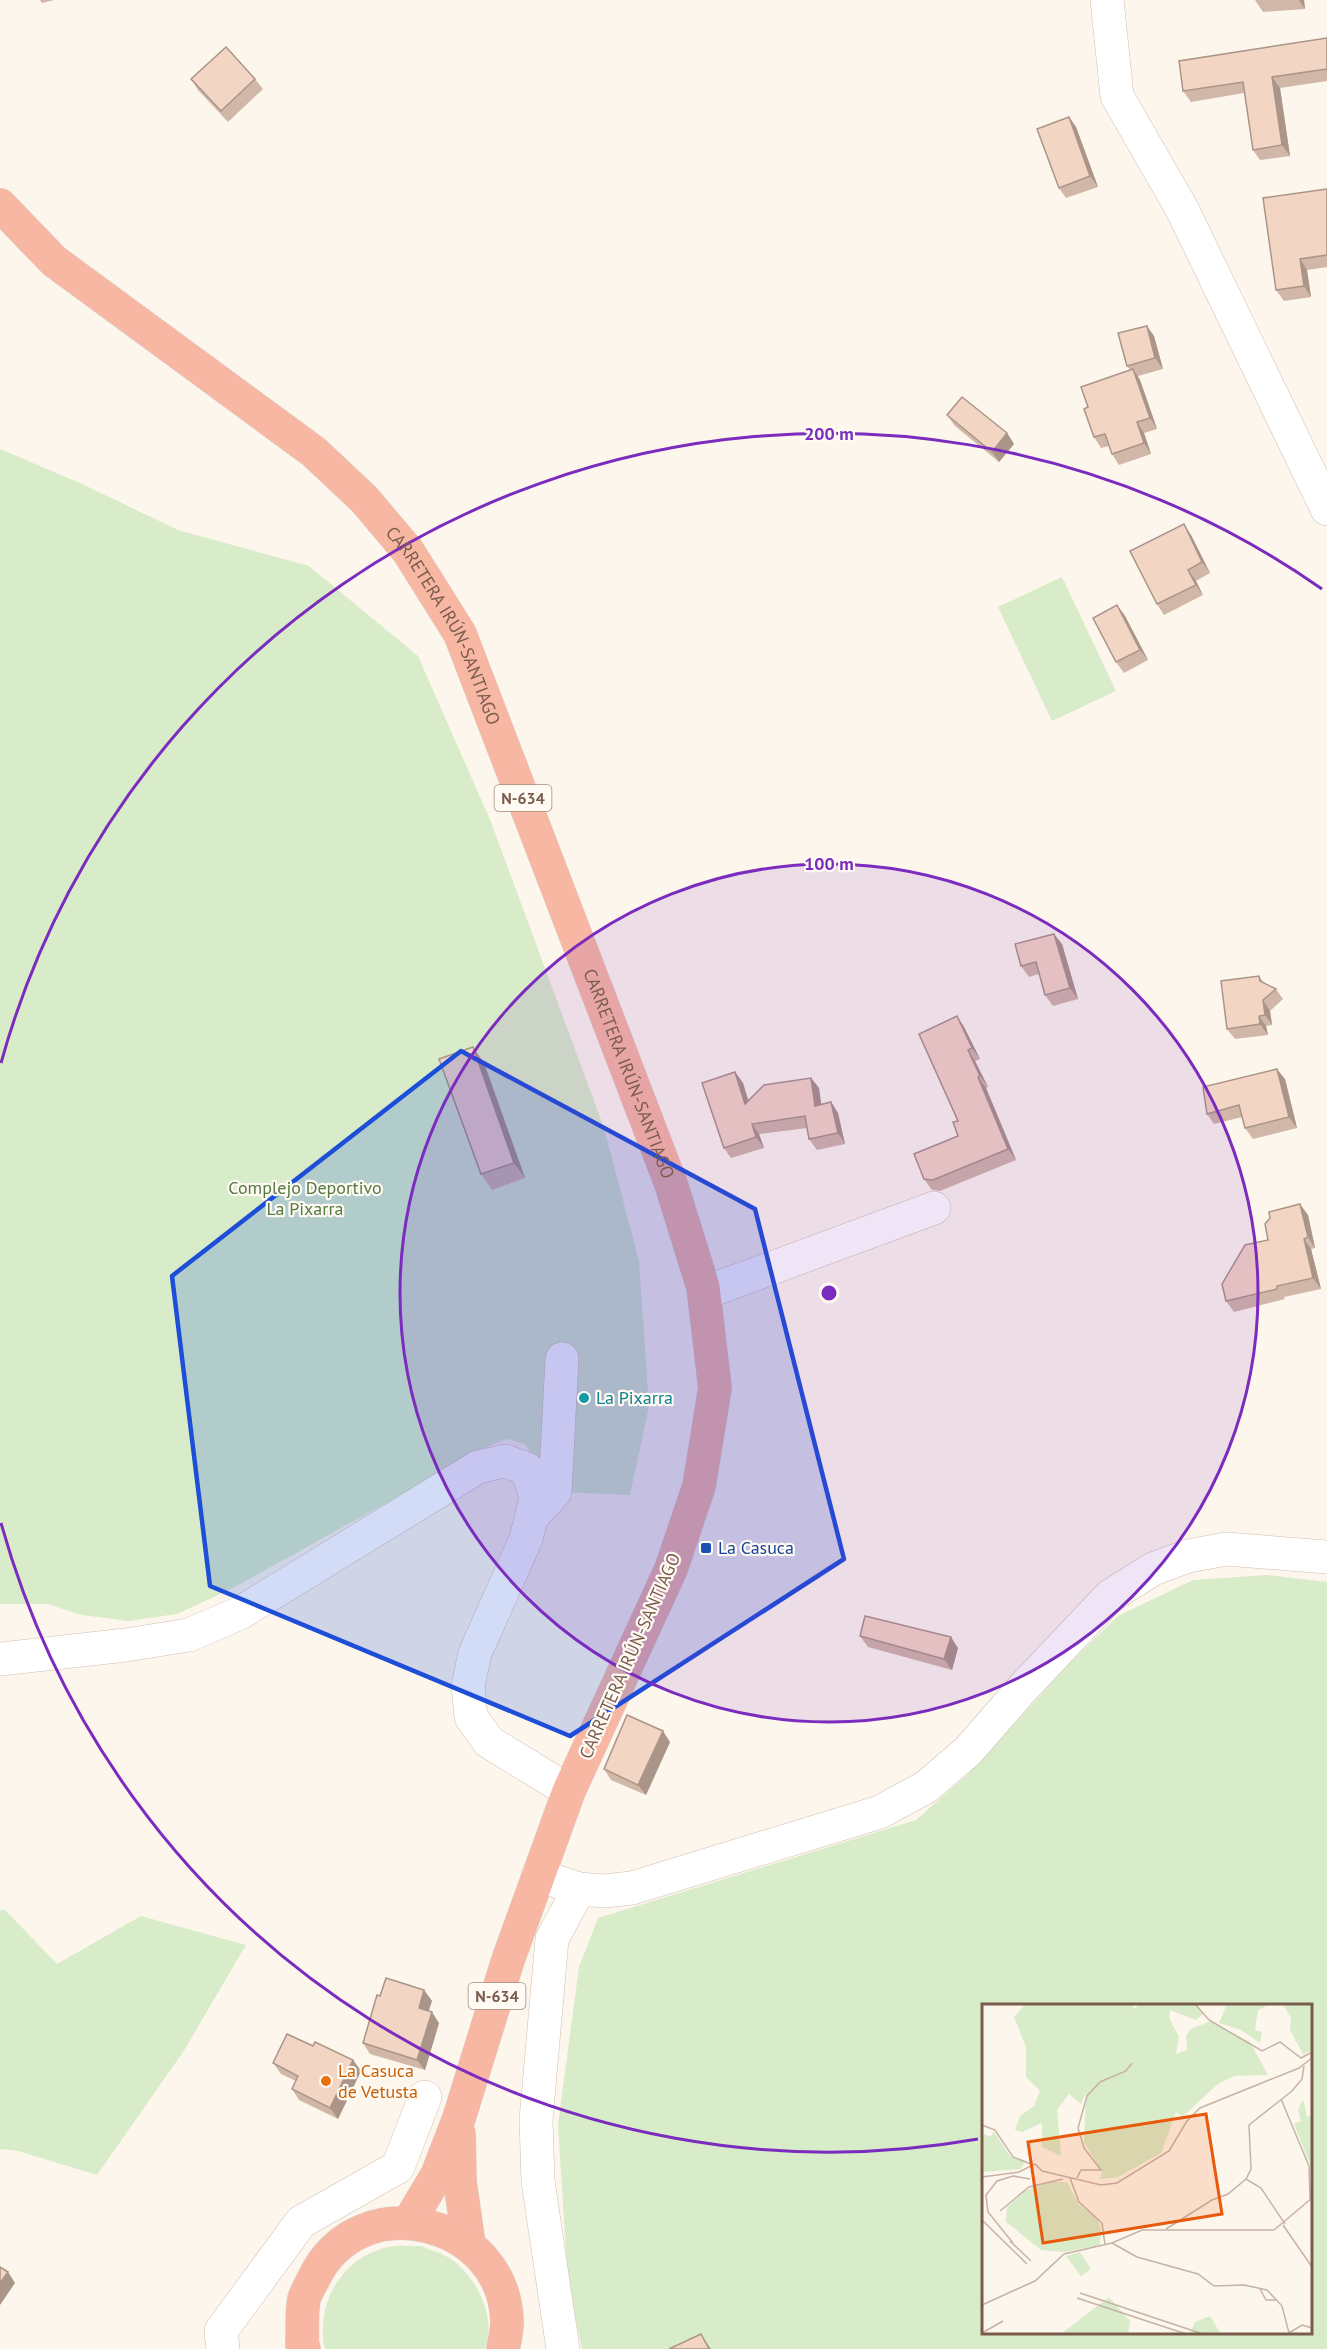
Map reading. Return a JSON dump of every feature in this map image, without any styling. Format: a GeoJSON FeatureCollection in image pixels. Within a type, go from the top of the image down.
{"type":"FeatureCollection","features":[{"type":"Feature","properties":{"kind":"highway","name":"CARRETERA IRÚN-SANTIAGO"},"geometry":{"type":"LineString","coordinates":[[0,205],[54,261],[314,452],[364,499],[408,551],[460,634],[671,1184],[705,1293],[715,1388],[699,1486],[671,1569],[570,1791],[538,1875],[508,1960],[459,2118],[437,2175],[409,2222]]}},
{"type":"Feature","properties":{"kind":"highway","name":"CARRETERA IRÚN-SANTIAGO"},"geometry":{"type":"LineString","coordinates":[[459,2118],[460,2182],[469,2245]]}},
{"type":"Feature","properties":{"kind":"highway"},"geometry":{"type":"LineString","coordinates":[[301,2348],[304,2299],[320,2265],[340,2244],[365,2230],[391,2223],[409,2222],[436,2227],[469,2245],[487,2265],[502,2293],[507,2322],[503,2349]]}},
{"type":"Feature","properties":{"kind":"street"},"geometry":{"type":"LineString","coordinates":[[1107,0],[1117,96],[1182,209],[1327,509]]}},
{"type":"Feature","properties":{"kind":"street"},"geometry":{"type":"LineString","coordinates":[[705,1293],[934,1208]]}},
{"type":"Feature","properties":{"kind":"street"},"geometry":{"type":"LineString","coordinates":[[531,1519],[555,1491],[562,1359]]}},
{"type":"Feature","properties":{"kind":"street"},"geometry":{"type":"LineString","coordinates":[[0,1659],[126,1645],[189,1635],[240,1613],[478,1467],[505,1461],[527,1469],[536,1498],[526,1539],[475,1653],[468,1686],[471,1717],[489,1742],[570,1791]]}},
{"type":"Feature","properties":{"kind":"street"},"geometry":{"type":"LineString","coordinates":[[538,1875],[579,1889],[604,1891],[632,1888],[880,1812],[926,1787],[968,1751],[1022,1689],[1110,1596],[1153,1569],[1188,1556],[1226,1549],[1327,1557]]}},
{"type":"Feature","properties":{"kind":"street"},"geometry":{"type":"LineString","coordinates":[[563,2349],[538,2181],[536,2120],[552,1939],[579,1889]]}},
{"type":"Feature","properties":{"kind":"street"},"geometry":{"type":"LineString","coordinates":[[223,2349],[221,2331],[268,2251],[301,2222],[398,2167],[425,2097]]}},
{"type":"Feature","properties":{"kind":"highlighted area"},"geometry":{"type":"Polygon","coordinates":[[[461,1051],[755,1209],[844,1559],[570,1736],[210,1586],[172,1276],[461,1051]]]}},
{"type":"Feature","properties":{"kind":"green space","name":"Complejo Deportivo La Pixarra"},"geometry":{"type":"Polygon","coordinates":[[[0,449],[80,483],[178,530],[309,566],[418,656],[491,822],[604,1128],[639,1261],[649,1406],[630,1495],[555,1492],[525,1444],[507,1439],[493,1444],[231,1589],[177,1614],[128,1621],[82,1615],[47,1604],[0,1604],[0,449]]]}},
{"type":"Feature","properties":{"kind":"green space"},"geometry":{"type":"Polygon","coordinates":[[[1062,577],[1116,691],[1052,721],[998,607],[1062,577]]]}},
{"type":"Feature","properties":{"kind":"green space"},"geometry":{"type":"Polygon","coordinates":[[[1267,1575],[1327,1582],[1327,2349],[582,2349],[568,2284],[558,2125],[579,1967],[598,1918],[916,1820],[968,1774],[1070,1663],[1118,1616],[1193,1580],[1267,1575]]]}},
{"type":"Feature","properties":{"kind":"green space"},"geometry":{"type":"Polygon","coordinates":[[[0,1910],[5,1910],[57,1964],[141,1916],[246,1945],[183,2052],[97,2175],[18,2151],[0,2149],[0,1910]]]}},
{"type":"Feature","properties":{"kind":"green space"},"geometry":{"type":"Polygon","coordinates":[[[392,2246],[421,2246],[451,2259],[476,2287],[486,2311],[488,2324],[485,2349],[325,2349],[323,2326],[328,2299],[334,2287],[351,2266],[375,2251],[392,2246]]]}},
{"type":"Feature","properties":{"kind":"building"},"geometry":{"type":"Polygon","coordinates":[[[1327,38],[1327,69],[1272,77],[1282,145],[1253,150],[1243,82],[1183,91],[1179,61],[1327,38]]]}},
{"type":"Feature","properties":{"kind":"building"},"geometry":{"type":"Polygon","coordinates":[[[226,47],[255,79],[221,111],[191,79],[226,47]]]}},
{"type":"Feature","properties":{"kind":"building"},"geometry":{"type":"Polygon","coordinates":[[[1069,117],[1090,176],[1059,188],[1037,129],[1069,117]]]}},
{"type":"Feature","properties":{"kind":"building"},"geometry":{"type":"Polygon","coordinates":[[[1327,189],[1327,255],[1300,259],[1304,286],[1276,290],[1263,198],[1327,189]]]}},
{"type":"Feature","properties":{"kind":"building"},"geometry":{"type":"Polygon","coordinates":[[[1147,326],[1155,358],[1127,366],[1118,333],[1147,326]]]}},
{"type":"Feature","properties":{"kind":"building"},"geometry":{"type":"Polygon","coordinates":[[[1133,369],[1150,418],[1137,422],[1144,443],[1112,454],[1105,434],[1094,437],[1084,409],[1088,407],[1081,387],[1133,369]]]}},
{"type":"Feature","properties":{"kind":"building"},"geometry":{"type":"Polygon","coordinates":[[[962,397],[1007,433],[992,452],[947,415],[962,397]]]}},
{"type":"Feature","properties":{"kind":"building"},"geometry":{"type":"Polygon","coordinates":[[[1184,524],[1202,562],[1188,570],[1196,585],[1157,604],[1130,551],[1184,524]]]}},
{"type":"Feature","properties":{"kind":"building"},"geometry":{"type":"Polygon","coordinates":[[[1117,605],[1140,650],[1116,662],[1093,618],[1117,605]]]}},
{"type":"Feature","properties":{"kind":"building"},"geometry":{"type":"Polygon","coordinates":[[[1054,934],[1070,988],[1045,995],[1036,962],[1021,966],[1015,944],[1054,934]]]}},
{"type":"Feature","properties":{"kind":"building"},"geometry":{"type":"Polygon","coordinates":[[[1259,976],[1260,981],[1276,989],[1263,1000],[1265,1015],[1259,1016],[1260,1024],[1227,1029],[1221,981],[1259,976]]]}},
{"type":"Feature","properties":{"kind":"building"},"geometry":{"type":"Polygon","coordinates":[[[957,1016],[972,1048],[968,1050],[1008,1149],[933,1180],[924,1179],[914,1154],[958,1136],[953,1122],[958,1121],[919,1034],[957,1016]]]}},
{"type":"Feature","properties":{"kind":"building"},"geometry":{"type":"Polygon","coordinates":[[[473,1047],[514,1163],[481,1174],[439,1059],[473,1047]]]}},
{"type":"Feature","properties":{"kind":"building"},"geometry":{"type":"Polygon","coordinates":[[[1277,1069],[1289,1117],[1245,1128],[1239,1105],[1207,1114],[1203,1087],[1277,1069]]]}},
{"type":"Feature","properties":{"kind":"building"},"geometry":{"type":"Polygon","coordinates":[[[735,1072],[745,1104],[764,1085],[811,1078],[815,1106],[831,1102],[838,1133],[809,1139],[805,1116],[752,1124],[756,1137],[724,1148],[702,1083],[735,1072]]]}},
{"type":"Feature","properties":{"kind":"building"},"geometry":{"type":"Polygon","coordinates":[[[1300,1204],[1308,1237],[1304,1239],[1313,1278],[1226,1301],[1222,1284],[1245,1245],[1268,1240],[1265,1224],[1270,1218],[1269,1212],[1300,1204]]]}},
{"type":"Feature","properties":{"kind":"building"},"geometry":{"type":"Polygon","coordinates":[[[865,1616],[951,1637],[944,1659],[860,1636],[865,1616]]]}},
{"type":"Feature","properties":{"kind":"building"},"geometry":{"type":"Polygon","coordinates":[[[627,1715],[663,1731],[638,1785],[604,1769],[627,1715]]]}},
{"type":"Feature","properties":{"kind":"building"},"geometry":{"type":"Polygon","coordinates":[[[386,1978],[424,1990],[419,2008],[432,2012],[417,2060],[363,2043],[377,1995],[380,1996],[386,1978]]]}},
{"type":"Feature","properties":{"kind":"building","name":"La Casuca de Vetusta"},"geometry":{"type":"Polygon","coordinates":[[[287,2034],[313,2046],[315,2042],[353,2060],[330,2108],[292,2089],[298,2076],[273,2063],[287,2034]]]}},
{"type":"Feature","properties":{"kind":"building"},"geometry":{"type":"Polygon","coordinates":[[[0,2267],[8,2272],[0,2283],[0,2267]]]}},
{"type":"Feature","properties":{"kind":"building"},"geometry":{"type":"Polygon","coordinates":[[[701,2334],[709,2349],[669,2349],[701,2334]]]}},
{"type":"Feature","properties":{"kind":"place","name":"La Pixarra"},"geometry":{"type":"Point","coordinates":[584,1398]}},
{"type":"Feature","properties":{"kind":"place","name":"La Casuca"},"geometry":{"type":"Point","coordinates":[706,1548]}},
{"type":"Feature","properties":{"kind":"place","name":"La Casuca de Vetusta"},"geometry":{"type":"Point","coordinates":[326,2081]}}]}
